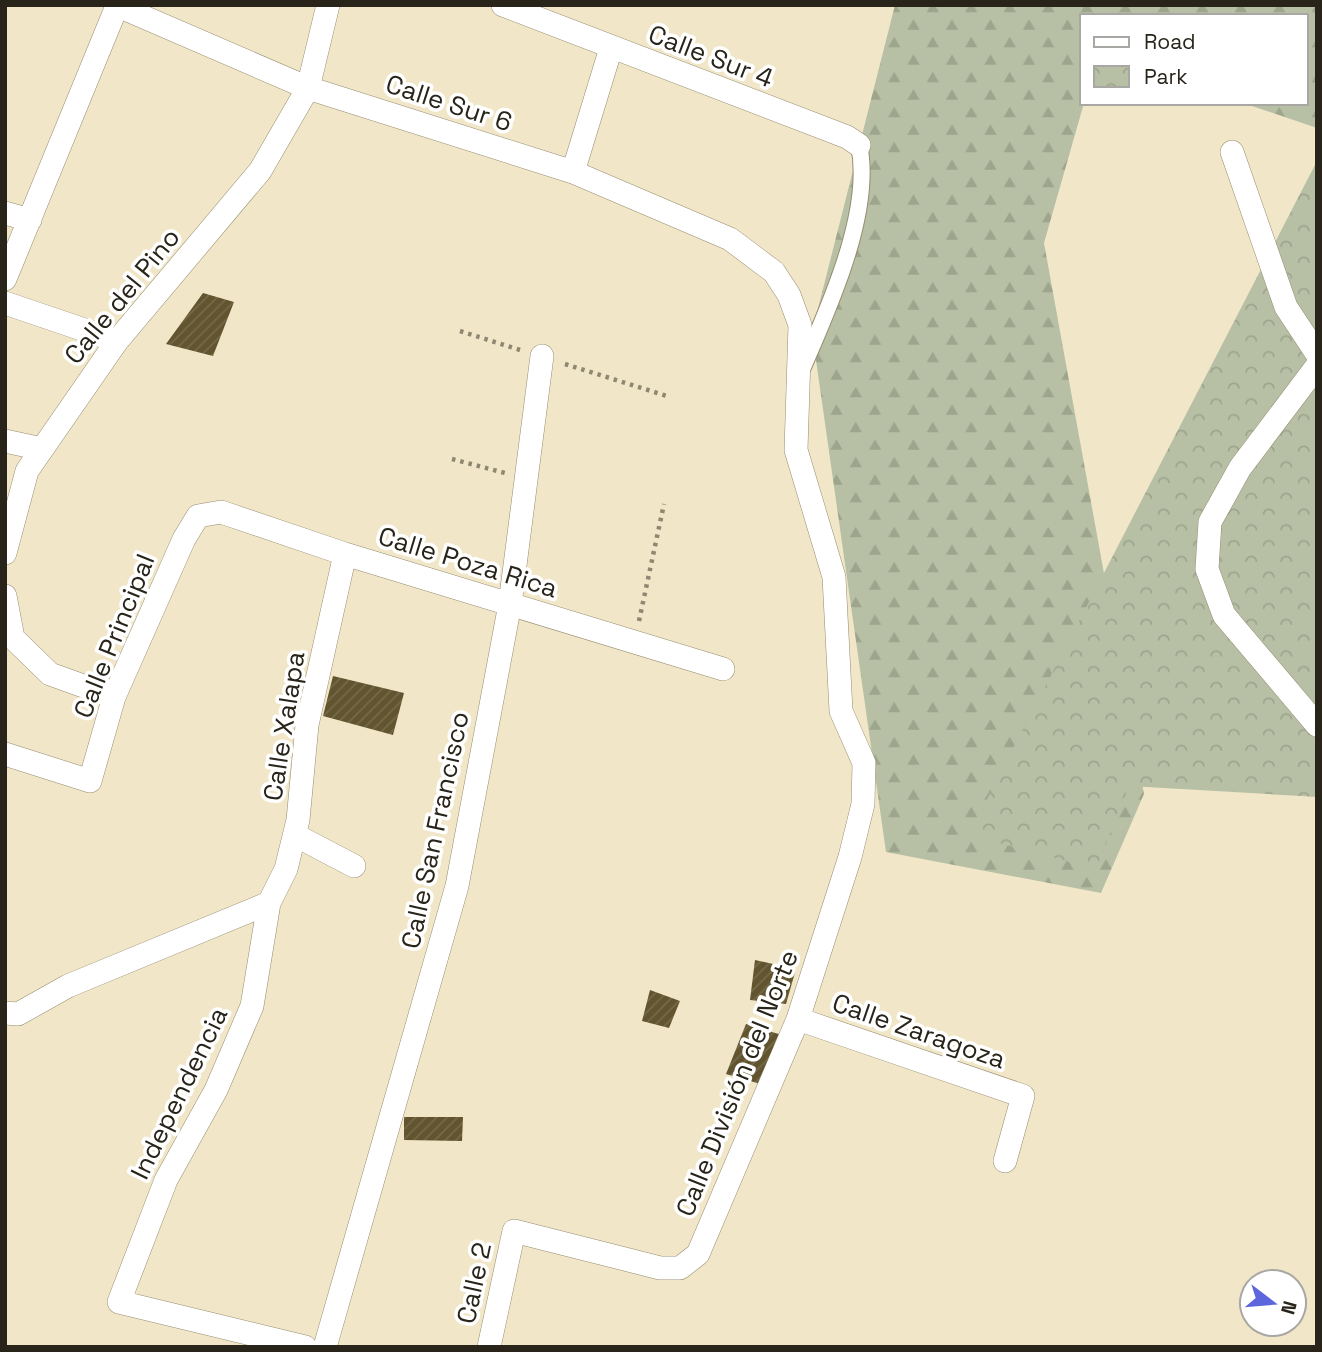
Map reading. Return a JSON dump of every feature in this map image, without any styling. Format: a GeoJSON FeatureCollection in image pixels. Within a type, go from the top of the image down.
{"type":"FeatureCollection","features":[{"type":"Feature","properties":{"kind":"street","name":"Calle del Pino"},"geometry":{"type":"LineString","coordinates":[[5,552],[27,471],[117,341],[260,171],[308,88],[328,5]]}},
{"type":"Feature","properties":{"kind":"street","name":"Calle Sur 4"},"geometry":{"type":"LineString","coordinates":[[503,5],[847,137],[859,145]]}},
{"type":"Feature","properties":{"kind":"street","name":"Calle Sur 6"},"geometry":{"type":"LineString","coordinates":[[116,6],[308,88],[573,172],[730,239],[774,272],[789,295]]}},
{"type":"Feature","properties":{"kind":"street"},"geometry":{"type":"LineString","coordinates":[[5,279],[116,6]]}},
{"type":"Feature","properties":{"kind":"street"},"geometry":{"type":"LineString","coordinates":[[573,172],[611,48]]}},
{"type":"Feature","properties":{"kind":"street","name":"Calle División del Norte"},"geometry":{"type":"LineString","coordinates":[[798,379],[826,314],[851,243],[861,171],[859,145]]}},
{"type":"Feature","properties":{"kind":"street"},"geometry":{"type":"LineString","coordinates":[[1232,152],[1286,307],[1317,354]]}},
{"type":"Feature","properties":{"kind":"street"},"geometry":{"type":"LineString","coordinates":[[5,213],[30,220]]}},
{"type":"Feature","properties":{"kind":"street","name":"Calle División del Norte"},"geometry":{"type":"LineString","coordinates":[[514,1231],[660,1268],[680,1268],[698,1254],[797,1019],[850,857],[863,804],[864,763],[841,710],[834,577],[796,450],[800,325],[789,295]]}},
{"type":"Feature","properties":{"kind":"street"},"geometry":{"type":"LineString","coordinates":[[5,303],[117,341]]}},
{"type":"Feature","properties":{"kind":"street","name":"Calle San Francisco"},"geometry":{"type":"LineString","coordinates":[[326,1347],[457,886],[510,604],[542,356]]}},
{"type":"Feature","properties":{"kind":"street"},"geometry":{"type":"LineString","coordinates":[[1317,366],[1240,468],[1210,522],[1207,569],[1224,615],[1304,715],[1317,725]]}},
{"type":"Feature","properties":{"kind":"street"},"geometry":{"type":"LineString","coordinates":[[5,441],[42,449]]}},
{"type":"Feature","properties":{"kind":"street","name":"Calle Poza Rica"},"geometry":{"type":"LineString","coordinates":[[198,516],[221,512],[345,554],[723,668]]}},
{"type":"Feature","properties":{"kind":"street","name":"Calle Principal"},"geometry":{"type":"LineString","coordinates":[[5,754],[90,781],[114,697],[184,539],[198,516]]}},
{"type":"Feature","properties":{"kind":"street","name":"Calle Xalapa"},"geometry":{"type":"LineString","coordinates":[[269,903],[286,869],[295,835],[307,725],[345,554]]}},
{"type":"Feature","properties":{"kind":"street"},"geometry":{"type":"LineString","coordinates":[[5,596],[13,638],[50,674],[114,697]]}},
{"type":"Feature","properties":{"kind":"street"},"geometry":{"type":"LineString","coordinates":[[295,835],[354,866]]}},
{"type":"Feature","properties":{"kind":"street"},"geometry":{"type":"LineString","coordinates":[[5,1013],[18,1014],[68,986],[269,903]]}},
{"type":"Feature","properties":{"kind":"street","name":"Independencia"},"geometry":{"type":"LineString","coordinates":[[269,903],[252,1006],[216,1090],[166,1180],[119,1302],[305,1347]]}},
{"type":"Feature","properties":{"kind":"street","name":"Calle Zaragoza"},"geometry":{"type":"LineString","coordinates":[[797,1019],[1023,1096],[1005,1161]]}},
{"type":"Feature","properties":{"kind":"street","name":"Calle 2"},"geometry":{"type":"LineString","coordinates":[[489,1347],[514,1231]]}},
{"type":"Feature","properties":{"kind":"path"},"geometry":{"type":"LineString","coordinates":[[452,459],[526,478]]}},
{"type":"Feature","properties":{"kind":"path"},"geometry":{"type":"LineString","coordinates":[[634,642],[664,504]]}},
{"type":"Feature","properties":{"kind":"green space"},"geometry":{"type":"Polygon","coordinates":[[[895,5],[1317,5],[1317,128],[1249,105],[1308,105],[1308,14],[1080,14],[1080,105],[1083,105],[1044,243],[1144,794],[1101,893],[886,852],[812,332],[895,5]]]}},
{"type":"Feature","properties":{"kind":"green space"},"geometry":{"type":"Polygon","coordinates":[[[1317,161],[1317,797],[1129,786],[1096,869],[977,837],[985,803],[1317,161]]]}},
{"type":"Feature","properties":{"kind":"building"},"geometry":{"type":"Polygon","coordinates":[[[203,293],[234,302],[213,356],[166,344],[203,293]]]}},
{"type":"Feature","properties":{"kind":"building"},"geometry":{"type":"Polygon","coordinates":[[[333,676],[404,693],[393,735],[323,716],[333,676]]]}},
{"type":"Feature","properties":{"kind":"building"},"geometry":{"type":"Polygon","coordinates":[[[755,960],[796,969],[786,1004],[750,1000],[755,960]]]}},
{"type":"Feature","properties":{"kind":"building"},"geometry":{"type":"Polygon","coordinates":[[[650,990],[680,1001],[669,1028],[642,1021],[650,990]]]}},
{"type":"Feature","properties":{"kind":"building"},"geometry":{"type":"Polygon","coordinates":[[[746,1024],[782,1035],[764,1085],[726,1074],[746,1024]]]}},
{"type":"Feature","properties":{"kind":"building"},"geometry":{"type":"Polygon","coordinates":[[[404,1117],[463,1117],[462,1141],[404,1140],[404,1117]]]}}]}
